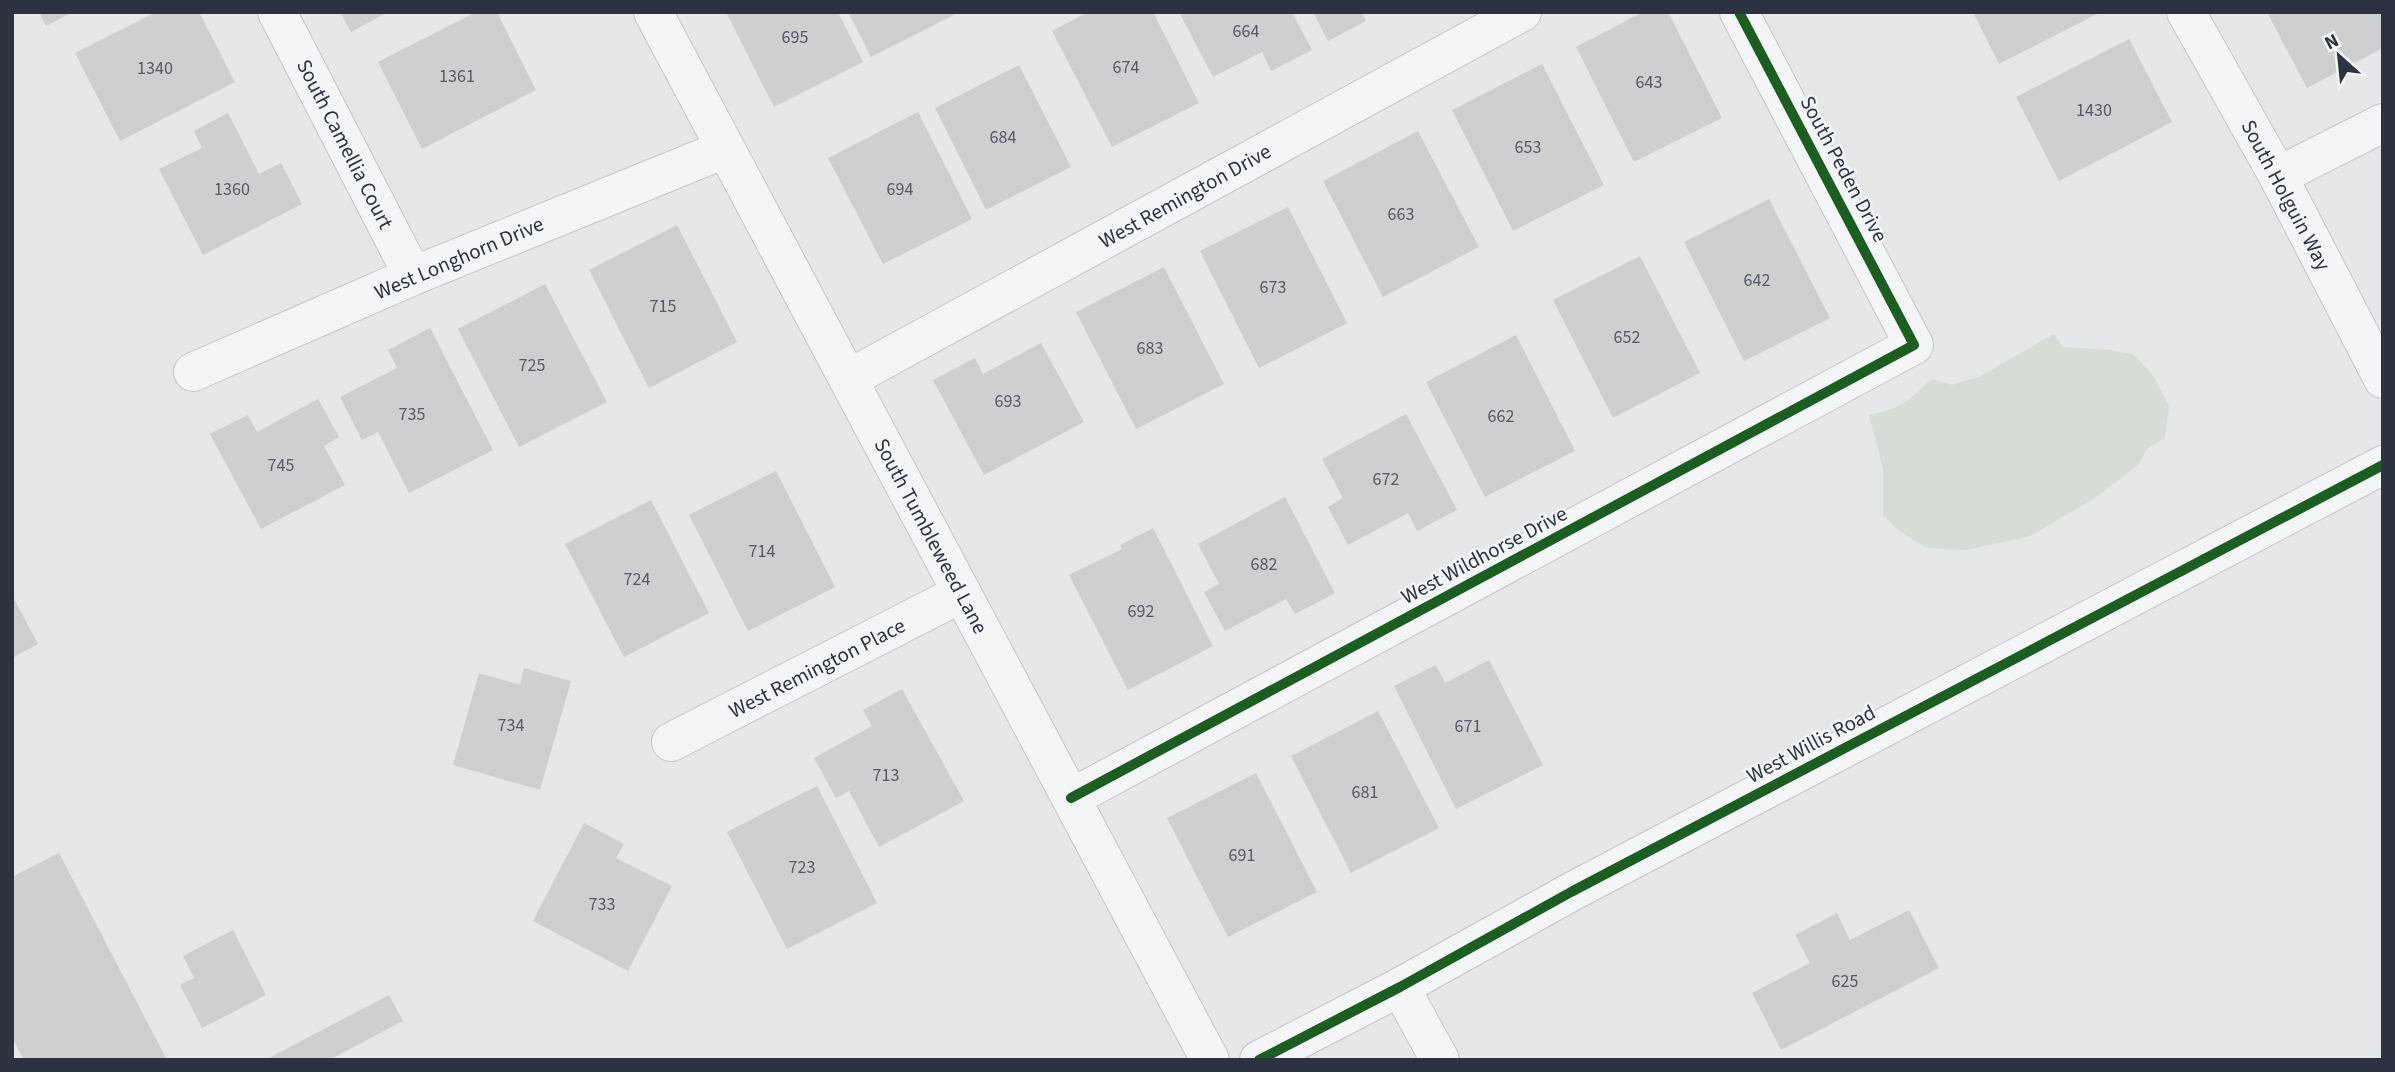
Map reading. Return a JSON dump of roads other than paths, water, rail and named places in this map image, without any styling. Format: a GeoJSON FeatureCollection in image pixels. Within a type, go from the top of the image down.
{"type":"FeatureCollection","features":[{"type":"Feature","properties":{"kind":"street","name":"South Camellia Court"},"geometry":{"type":"LineString","coordinates":[[277,12],[413,276]]}},
{"type":"Feature","properties":{"kind":"street","name":"South Tumbleweed Lane"},"geometry":{"type":"LineString","coordinates":[[653,12],[1210,1060]]}},
{"type":"Feature","properties":{"kind":"street","name":"West Remington Drive"},"geometry":{"type":"LineString","coordinates":[[848,379],[1522,12]]}},
{"type":"Feature","properties":{"kind":"street","name":"South Peden Drive"},"geometry":{"type":"LineString","coordinates":[[1739,12],[1914,345]]}},
{"type":"Feature","properties":{"kind":"street","name":"South Holguin Way"},"geometry":{"type":"LineString","coordinates":[[2186,12],[2278,176],[2383,379]]}},
{"type":"Feature","properties":{"kind":"street"},"geometry":{"type":"LineString","coordinates":[[2278,176],[2383,123]]}},
{"type":"Feature","properties":{"kind":"street","name":"West Longhorn Drive"},"geometry":{"type":"LineString","coordinates":[[193,372],[413,276],[725,149]]}},
{"type":"Feature","properties":{"kind":"street","name":"West Wildhorse Drive"},"geometry":{"type":"LineString","coordinates":[[1071,798],[1914,345]]}},
{"type":"Feature","properties":{"kind":"street","name":"West Willis Road"},"geometry":{"type":"LineString","coordinates":[[1259,1060],[1571,892],[2383,465]]}},
{"type":"Feature","properties":{"kind":"street","name":"West Remington Place"},"geometry":{"type":"LineString","coordinates":[[671,742],[962,593]]}},
{"type":"Feature","properties":{"kind":"street"},"geometry":{"type":"LineString","coordinates":[[1400,986],[1440,1060]]}}]}
